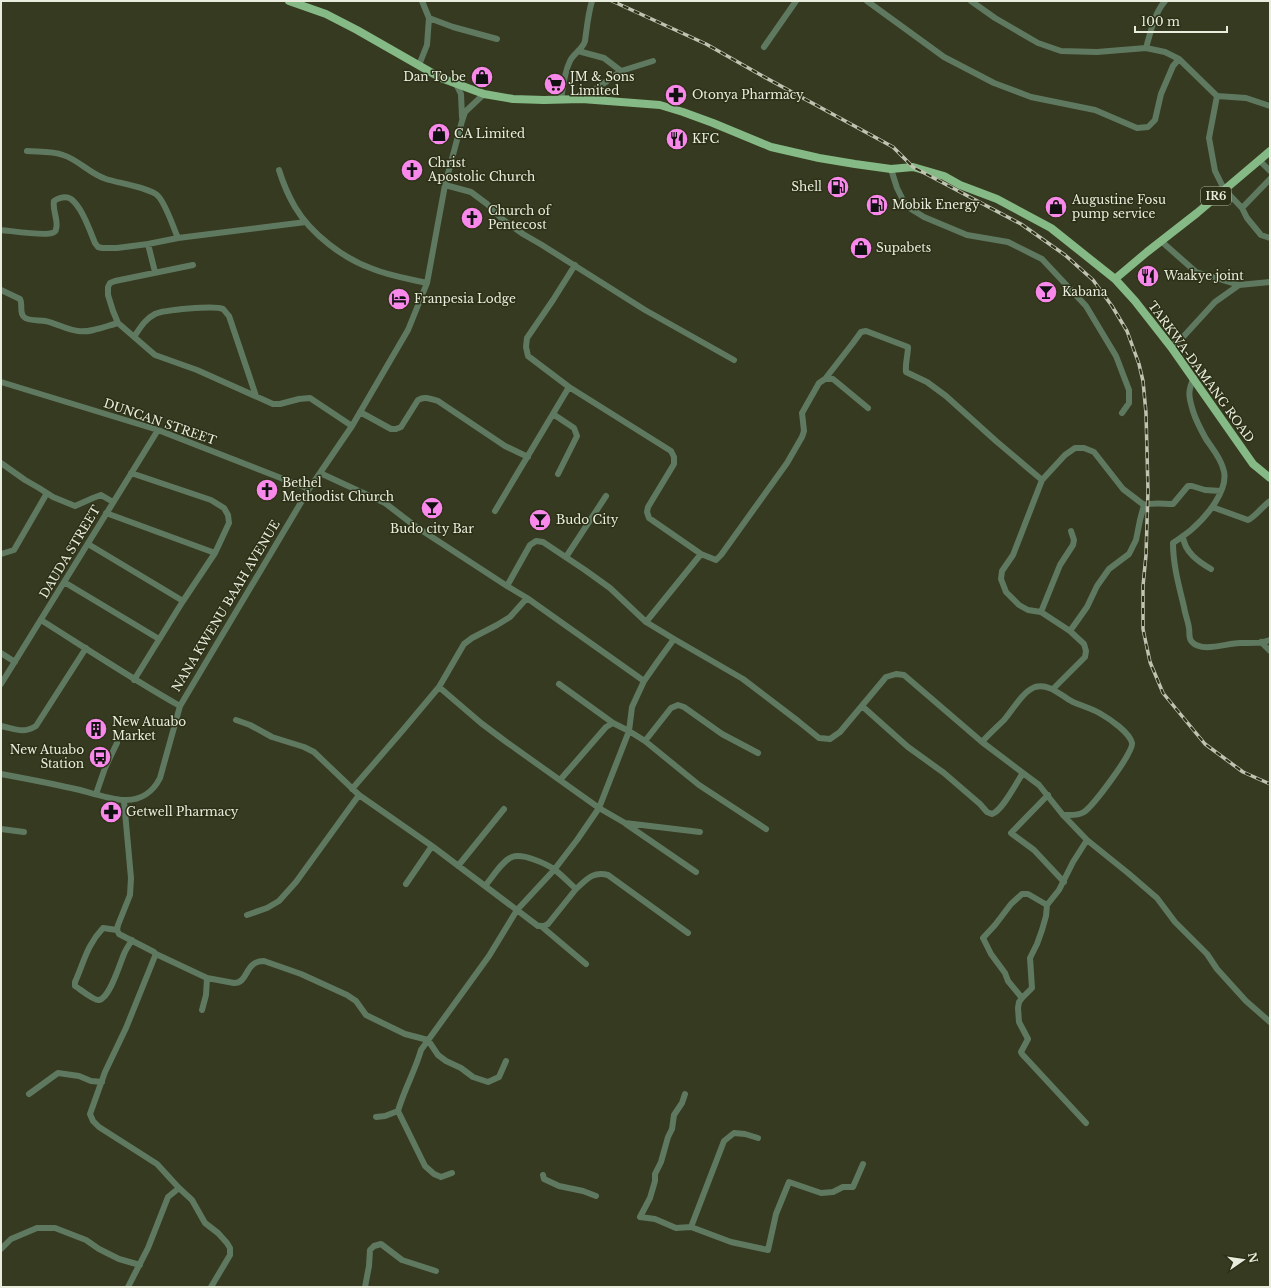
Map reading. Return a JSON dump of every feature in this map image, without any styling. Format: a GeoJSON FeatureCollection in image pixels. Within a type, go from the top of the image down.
{"type":"FeatureCollection","features":[{"type":"Feature","properties":{"kind":"main road","name":"TARKWA-DAMANG ROAD"},"geometry":{"type":"LineString","coordinates":[[289,1],[326,14],[441,78],[484,94],[513,99],[582,99],[660,105],[707,121],[771,146],[819,158],[891,169],[913,167],[944,176],[960,185],[997,199],[1051,228],[1115,279],[1135,301],[1171,347],[1253,464],[1270,478]]}},
{"type":"Feature","properties":{"kind":"main road","name":"IR6"},"geometry":{"type":"LineString","coordinates":[[1115,279],[1197,213],[1270,151]]}},
{"type":"Feature","properties":{"kind":"street"},"geometry":{"type":"LineString","coordinates":[[419,65],[427,45],[429,18],[422,1]]}},
{"type":"Feature","properties":{"kind":"street"},"geometry":{"type":"LineString","coordinates":[[561,100],[565,75],[570,60],[584,42],[592,1]]}},
{"type":"Feature","properties":{"kind":"street"},"geometry":{"type":"LineString","coordinates":[[764,47],[796,1]]}},
{"type":"Feature","properties":{"kind":"street"},"geometry":{"type":"LineString","coordinates":[[867,1],[944,57],[994,83],[1030,97],[1095,110],[1137,128],[1148,126],[1155,120],[1161,94],[1171,70],[1179,59]]}},
{"type":"Feature","properties":{"kind":"street"},"geometry":{"type":"LineString","coordinates":[[971,1],[995,18],[1038,43],[1061,51],[1097,52],[1146,48],[1165,52],[1179,59],[1217,96],[1246,98],[1270,106]]}},
{"type":"Feature","properties":{"kind":"street"},"geometry":{"type":"LineString","coordinates":[[1146,48],[1154,18],[1165,1]]}},
{"type":"Feature","properties":{"kind":"street"},"geometry":{"type":"LineString","coordinates":[[429,18],[453,27],[497,39]]}},
{"type":"Feature","properties":{"kind":"street"},"geometry":{"type":"LineString","coordinates":[[578,51],[604,58],[620,71]]}},
{"type":"Feature","properties":{"kind":"street"},"geometry":{"type":"LineString","coordinates":[[582,99],[620,71],[653,61]]}},
{"type":"Feature","properties":{"kind":"street","name":"NANA KWENU BAAH AVENUE"},"geometry":{"type":"LineString","coordinates":[[456,84],[461,94],[462,121]]}},
{"type":"Feature","properties":{"kind":"street","name":"NANA KWENU BAAH AVENUE"},"geometry":{"type":"LineString","coordinates":[[1,774],[57,784],[124,801],[136,799],[152,791],[160,778],[180,706],[309,489],[352,426],[408,330],[427,283],[445,185],[462,121],[465,112],[484,94]]}},
{"type":"Feature","properties":{"kind":"street"},"geometry":{"type":"LineString","coordinates":[[1217,96],[1209,138],[1215,171],[1224,189],[1242,208],[1247,218],[1261,235],[1270,238]]}},
{"type":"Feature","properties":{"kind":"street"},"geometry":{"type":"LineString","coordinates":[[27,151],[63,155],[73,159],[98,176],[152,191],[159,196],[178,238]]}},
{"type":"Feature","properties":{"kind":"street"},"geometry":{"type":"LineString","coordinates":[[1259,160],[1270,171]]}},
{"type":"Feature","properties":{"kind":"street"},"geometry":{"type":"LineString","coordinates":[[891,169],[897,188],[904,202],[911,209],[924,217],[967,235],[1008,242],[1042,259],[1086,306],[1116,356],[1129,390],[1129,403],[1122,413]]}},
{"type":"Feature","properties":{"kind":"street"},"geometry":{"type":"LineString","coordinates":[[279,170],[295,208],[315,232],[336,250],[373,270],[427,283]]}},
{"type":"Feature","properties":{"kind":"street"},"geometry":{"type":"LineString","coordinates":[[1242,208],[1270,179]]}},
{"type":"Feature","properties":{"kind":"street"},"geometry":{"type":"LineString","coordinates":[[445,185],[471,192],[523,234],[645,310],[734,360]]}},
{"type":"Feature","properties":{"kind":"street"},"geometry":{"type":"LineString","coordinates":[[1,230],[44,234],[53,233],[57,228],[53,206],[54,201],[59,198],[71,199],[81,212],[98,247],[102,248],[117,248],[178,238],[306,222]]}},
{"type":"Feature","properties":{"kind":"street"},"geometry":{"type":"LineString","coordinates":[[1161,241],[1196,272],[1239,286],[1270,282]]}},
{"type":"Feature","properties":{"kind":"street"},"geometry":{"type":"LineString","coordinates":[[148,244],[155,272]]}},
{"type":"Feature","properties":{"kind":"street"},"geometry":{"type":"LineString","coordinates":[[193,265],[155,272],[110,283],[108,287],[108,295],[112,311],[118,323],[155,355],[197,370],[273,404],[310,398],[352,426]]}},
{"type":"Feature","properties":{"kind":"street"},"geometry":{"type":"LineString","coordinates":[[574,265],[553,300],[527,338],[526,347],[528,356],[570,386],[671,451],[674,457],[674,464],[648,507],[647,512],[650,518],[701,554],[716,560],[721,555],[787,463],[802,438],[804,430],[802,413],[819,383],[825,378],[861,332],[866,331],[908,347],[906,372],[927,382],[946,396],[1042,480]]}},
{"type":"Feature","properties":{"kind":"street"},"geometry":{"type":"LineString","coordinates":[[1171,347],[1183,337],[1215,302],[1239,286]]}},
{"type":"Feature","properties":{"kind":"street"},"geometry":{"type":"LineString","coordinates":[[1,290],[20,299],[22,302],[22,315],[24,318],[46,321],[78,331],[90,330],[118,323]]}},
{"type":"Feature","properties":{"kind":"street"},"geometry":{"type":"LineString","coordinates":[[134,337],[148,318],[163,311],[214,307],[222,309],[229,316],[256,396]]}},
{"type":"Feature","properties":{"kind":"street"},"geometry":{"type":"LineString","coordinates":[[825,378],[834,379],[868,408]]}},
{"type":"Feature","properties":{"kind":"street"},"geometry":{"type":"LineString","coordinates":[[1194,378],[1189,392],[1196,421],[1224,470],[1225,478],[1217,500],[1206,516],[1190,531],[1173,543],[1176,576],[1189,628],[1189,638],[1191,642],[1197,646],[1211,647],[1239,643],[1254,644],[1270,640]]}},
{"type":"Feature","properties":{"kind":"street","name":"DUNCAN STREET"},"geometry":{"type":"LineString","coordinates":[[1,382],[158,430],[309,489]]}},
{"type":"Feature","properties":{"kind":"street"},"geometry":{"type":"LineString","coordinates":[[495,511],[570,386]]}},
{"type":"Feature","properties":{"kind":"street"},"geometry":{"type":"LineString","coordinates":[[360,412],[391,429],[396,429],[401,427],[418,400],[426,398],[438,401],[505,446],[528,456]]}},
{"type":"Feature","properties":{"kind":"street"},"geometry":{"type":"LineString","coordinates":[[553,414],[574,428],[577,436],[558,474]]}},
{"type":"Feature","properties":{"kind":"street","name":"DAUDA STREET"},"geometry":{"type":"LineString","coordinates":[[1,684],[158,430]]}},
{"type":"Feature","properties":{"kind":"street"},"geometry":{"type":"LineString","coordinates":[[1053,689],[1085,657],[1086,651],[1084,644],[1070,631],[1041,612],[1028,610],[1020,605],[1006,592],[1001,579],[1002,570],[1013,555],[1042,480],[1064,455],[1075,448],[1084,448],[1094,452],[1123,488],[1144,505]]}},
{"type":"Feature","properties":{"kind":"street"},"geometry":{"type":"LineString","coordinates":[[1,463],[25,480],[64,503],[75,506],[101,495],[113,502]]}},
{"type":"Feature","properties":{"kind":"street"},"geometry":{"type":"LineString","coordinates":[[131,473],[211,500],[224,508],[228,515],[229,523],[216,553],[159,638],[134,680]]}},
{"type":"Feature","properties":{"kind":"street"},"geometry":{"type":"LineString","coordinates":[[320,473],[385,503],[414,526],[527,598],[644,681]]}},
{"type":"Feature","properties":{"kind":"street"},"geometry":{"type":"LineString","coordinates":[[1144,505],[1154,502],[1161,504],[1173,504],[1188,486],[1204,490],[1221,491]]}},
{"type":"Feature","properties":{"kind":"street"},"geometry":{"type":"LineString","coordinates":[[1,554],[14,550],[48,493]]}},
{"type":"Feature","properties":{"kind":"street"},"geometry":{"type":"LineString","coordinates":[[566,557],[606,496]]}},
{"type":"Feature","properties":{"kind":"street"},"geometry":{"type":"LineString","coordinates":[[1212,507],[1248,520],[1252,519],[1262,507],[1270,501]]}},
{"type":"Feature","properties":{"kind":"street"},"geometry":{"type":"LineString","coordinates":[[1070,631],[1087,607],[1097,586],[1109,569],[1129,554],[1136,540],[1144,505]]}},
{"type":"Feature","properties":{"kind":"street"},"geometry":{"type":"LineString","coordinates":[[106,513],[216,553]]}},
{"type":"Feature","properties":{"kind":"street"},"geometry":{"type":"LineString","coordinates":[[1041,612],[1060,565],[1073,545],[1074,540],[1071,531]]}},
{"type":"Feature","properties":{"kind":"street"},"geometry":{"type":"LineString","coordinates":[[1183,536],[1183,542],[1194,558],[1212,569]]}},
{"type":"Feature","properties":{"kind":"street"},"geometry":{"type":"LineString","coordinates":[[507,586],[530,545],[536,541],[543,542],[610,588],[646,622],[743,679],[819,738],[830,739],[840,732],[886,677],[896,674],[904,675],[982,742],[1039,785],[1063,815],[1087,840],[1157,898],[1175,922],[1207,954],[1217,969],[1246,1001],[1270,1022]]}},
{"type":"Feature","properties":{"kind":"street"},"geometry":{"type":"LineString","coordinates":[[88,544],[183,601]]}},
{"type":"Feature","properties":{"kind":"street"},"geometry":{"type":"LineString","coordinates":[[646,622],[701,554]]}},
{"type":"Feature","properties":{"kind":"street"},"geometry":{"type":"LineString","coordinates":[[64,582],[159,638]]}},
{"type":"Feature","properties":{"kind":"street"},"geometry":{"type":"LineString","coordinates":[[352,789],[439,687],[464,644],[510,617],[527,598]]}},
{"type":"Feature","properties":{"kind":"street"},"geometry":{"type":"LineString","coordinates":[[41,620],[134,680],[180,706]]}},
{"type":"Feature","properties":{"kind":"street"},"geometry":{"type":"LineString","coordinates":[[452,1173],[441,1177],[434,1174],[425,1166],[398,1111],[412,1073],[418,1062],[421,1050],[489,956],[517,910],[554,870],[599,808],[629,731],[632,707],[644,681],[674,639]]}},
{"type":"Feature","properties":{"kind":"street"},"geometry":{"type":"LineString","coordinates":[[1260,642],[1270,651]]}},
{"type":"Feature","properties":{"kind":"street"},"geometry":{"type":"LineString","coordinates":[[1,726],[22,731],[36,726],[86,648]]}},
{"type":"Feature","properties":{"kind":"street"},"geometry":{"type":"LineString","coordinates":[[1,653],[15,662]]}},
{"type":"Feature","properties":{"kind":"street"},"geometry":{"type":"LineString","coordinates":[[559,684],[613,723],[629,731],[645,742],[700,785],[766,829]]}},
{"type":"Feature","properties":{"kind":"street"},"geometry":{"type":"LineString","coordinates":[[982,742],[1029,691],[1035,687],[1044,686],[1053,689],[1072,701],[1101,714],[1127,734],[1132,742],[1132,746],[1129,754],[1113,777],[1090,806],[1083,812],[1075,815],[1063,815]]}},
{"type":"Feature","properties":{"kind":"street"},"geometry":{"type":"LineString","coordinates":[[439,687],[481,723],[560,780],[599,808],[625,823],[696,872]]}},
{"type":"Feature","properties":{"kind":"street"},"geometry":{"type":"LineString","coordinates":[[645,742],[670,708],[678,705],[684,707],[722,734],[758,753]]}},
{"type":"Feature","properties":{"kind":"street"},"geometry":{"type":"LineString","coordinates":[[862,706],[908,747],[944,773],[980,804],[987,812],[992,814],[997,812],[1002,807],[1023,773]]}},
{"type":"Feature","properties":{"kind":"street"},"geometry":{"type":"LineString","coordinates":[[236,720],[250,725],[272,737],[304,747],[314,752],[359,795],[432,846],[538,926],[541,926],[586,964]]}},
{"type":"Feature","properties":{"kind":"street"},"geometry":{"type":"LineString","coordinates":[[560,780],[606,727],[613,723]]}},
{"type":"Feature","properties":{"kind":"street"},"geometry":{"type":"LineString","coordinates":[[96,794],[105,768],[117,743]]}},
{"type":"Feature","properties":{"kind":"street"},"geometry":{"type":"LineString","coordinates":[[247,915],[267,908],[279,901],[296,882],[359,795]]}},
{"type":"Feature","properties":{"kind":"street"},"geometry":{"type":"LineString","coordinates":[[1048,795],[1011,833],[1034,850],[1064,882]]}},
{"type":"Feature","properties":{"kind":"street"},"geometry":{"type":"LineString","coordinates":[[117,930],[130,895],[132,878],[124,801]]}},
{"type":"Feature","properties":{"kind":"street"},"geometry":{"type":"LineString","coordinates":[[458,866],[504,809]]}},
{"type":"Feature","properties":{"kind":"street"},"geometry":{"type":"LineString","coordinates":[[625,823],[700,832]]}},
{"type":"Feature","properties":{"kind":"street"},"geometry":{"type":"LineString","coordinates":[[1,829],[24,832]]}},
{"type":"Feature","properties":{"kind":"street"},"geometry":{"type":"LineString","coordinates":[[1086,1123],[1022,1054],[1021,1052],[1028,1039],[1019,1022],[1018,1008],[1019,1002],[1032,988],[1030,958],[1042,930],[1047,905],[1064,882],[1073,862],[1087,840]]}},
{"type":"Feature","properties":{"kind":"street"},"geometry":{"type":"LineString","coordinates":[[406,884],[432,846]]}},
{"type":"Feature","properties":{"kind":"street"},"geometry":{"type":"LineString","coordinates":[[485,886],[504,863],[513,857],[530,858],[554,870],[576,889]]}},
{"type":"Feature","properties":{"kind":"street"},"geometry":{"type":"LineString","coordinates":[[541,926],[548,924],[576,889],[591,876],[600,873],[608,875],[688,933]]}},
{"type":"Feature","properties":{"kind":"street"},"geometry":{"type":"LineString","coordinates":[[1022,998],[1008,981],[1005,973],[991,954],[983,938],[995,926],[1011,904],[1022,894],[1028,894],[1047,905]]}},
{"type":"Feature","properties":{"kind":"street"},"geometry":{"type":"LineString","coordinates":[[132,940],[110,990],[102,999],[95,999],[75,986],[89,945],[94,938],[103,928],[117,930],[119,934],[132,940],[156,954],[207,978],[238,983],[253,964],[264,960],[301,974],[347,995],[356,1001],[366,1015],[375,1020],[405,1034],[428,1040],[438,1055],[446,1061],[461,1068],[473,1077],[488,1082],[499,1077],[506,1061]]}},
{"type":"Feature","properties":{"kind":"street"},"geometry":{"type":"LineString","coordinates":[[156,954],[90,1114],[92,1121],[98,1127],[157,1164],[192,1200],[205,1223],[218,1233],[230,1248],[230,1255],[211,1287]]}},
{"type":"Feature","properties":{"kind":"street"},"geometry":{"type":"LineString","coordinates":[[202,1010],[206,995],[207,978]]}},
{"type":"Feature","properties":{"kind":"street"},"geometry":{"type":"LineString","coordinates":[[29,1094],[58,1073],[79,1076],[91,1081],[102,1082]]}},
{"type":"Feature","properties":{"kind":"street"},"geometry":{"type":"LineString","coordinates":[[685,1094],[682,1103],[674,1115],[672,1128],[661,1162],[655,1174],[656,1181],[650,1198],[640,1217],[655,1219],[676,1228],[691,1227],[731,1242],[768,1250],[776,1214],[789,1182],[821,1193],[833,1192],[843,1187],[853,1187],[863,1164]]}},
{"type":"Feature","properties":{"kind":"street"},"geometry":{"type":"LineString","coordinates":[[376,1117],[385,1116],[398,1111]]}},
{"type":"Feature","properties":{"kind":"street"},"geometry":{"type":"LineString","coordinates":[[691,1227],[724,1141],[734,1133],[745,1134],[758,1138]]}},
{"type":"Feature","properties":{"kind":"street"},"geometry":{"type":"LineString","coordinates":[[543,1175],[544,1179],[550,1180],[559,1186],[583,1191],[596,1196]]}},
{"type":"Feature","properties":{"kind":"street"},"geometry":{"type":"LineString","coordinates":[[128,1287],[140,1265],[168,1197],[179,1188]]}},
{"type":"Feature","properties":{"kind":"street"},"geometry":{"type":"LineString","coordinates":[[1,1249],[11,1239],[37,1228],[55,1228],[86,1240],[119,1259],[140,1265]]}},
{"type":"Feature","properties":{"kind":"street"},"geometry":{"type":"LineString","coordinates":[[365,1287],[370,1266],[370,1250],[374,1246],[380,1244],[402,1260],[436,1271]]}},
{"type":"Feature","properties":{"kind":"railway"},"geometry":{"type":"LineString","coordinates":[[612,1],[706,44],[893,147],[913,167],[1021,224],[1065,255],[1093,280],[1112,306],[1127,331],[1139,364],[1143,381],[1146,413],[1148,491],[1146,555],[1143,586],[1143,629],[1150,662],[1163,693],[1205,744],[1243,772],[1270,784]]}},
{"type":"Feature","properties":{"kind":"place","name":"Dan To be"},"geometry":{"type":"Point","coordinates":[482,77]}},
{"type":"Feature","properties":{"kind":"place","name":"JM & Sons Limited"},"geometry":{"type":"Point","coordinates":[555,84]}},
{"type":"Feature","properties":{"kind":"place","name":"Otonya Pharmacy"},"geometry":{"type":"Point","coordinates":[676,95]}},
{"type":"Feature","properties":{"kind":"place","name":"CA Limited"},"geometry":{"type":"Point","coordinates":[439,134]}},
{"type":"Feature","properties":{"kind":"place","name":"KFC"},"geometry":{"type":"Point","coordinates":[677,139]}},
{"type":"Feature","properties":{"kind":"place","name":"Christ Apostolic Church"},"geometry":{"type":"Point","coordinates":[412,170]}},
{"type":"Feature","properties":{"kind":"place","name":"Shell"},"geometry":{"type":"Point","coordinates":[838,187]}},
{"type":"Feature","properties":{"kind":"place","name":"Mobik Energy"},"geometry":{"type":"Point","coordinates":[877,205]}},
{"type":"Feature","properties":{"kind":"place","name":"Augustine Fosu pump service"},"geometry":{"type":"Point","coordinates":[1056,207]}},
{"type":"Feature","properties":{"kind":"place","name":"Church of Pentecost"},"geometry":{"type":"Point","coordinates":[472,218]}},
{"type":"Feature","properties":{"kind":"place","name":"Supabets"},"geometry":{"type":"Point","coordinates":[861,248]}},
{"type":"Feature","properties":{"kind":"place","name":"Waakye joint"},"geometry":{"type":"Point","coordinates":[1148,276]}},
{"type":"Feature","properties":{"kind":"place","name":"Kabana"},"geometry":{"type":"Point","coordinates":[1046,292]}},
{"type":"Feature","properties":{"kind":"place","name":"Franpesia Lodge"},"geometry":{"type":"Point","coordinates":[399,299]}},
{"type":"Feature","properties":{"kind":"place","name":"Bethel Methodist Church"},"geometry":{"type":"Point","coordinates":[267,490]}},
{"type":"Feature","properties":{"kind":"place","name":"Budo city Bar"},"geometry":{"type":"Point","coordinates":[432,508]}},
{"type":"Feature","properties":{"kind":"place","name":"Budo City"},"geometry":{"type":"Point","coordinates":[540,520]}},
{"type":"Feature","properties":{"kind":"place","name":"New Atuabo Market"},"geometry":{"type":"Point","coordinates":[96,729]}},
{"type":"Feature","properties":{"kind":"place","name":"New Atuabo Station"},"geometry":{"type":"Point","coordinates":[100,757]}},
{"type":"Feature","properties":{"kind":"place","name":"Getwell Pharmacy"},"geometry":{"type":"Point","coordinates":[111,812]}}]}
